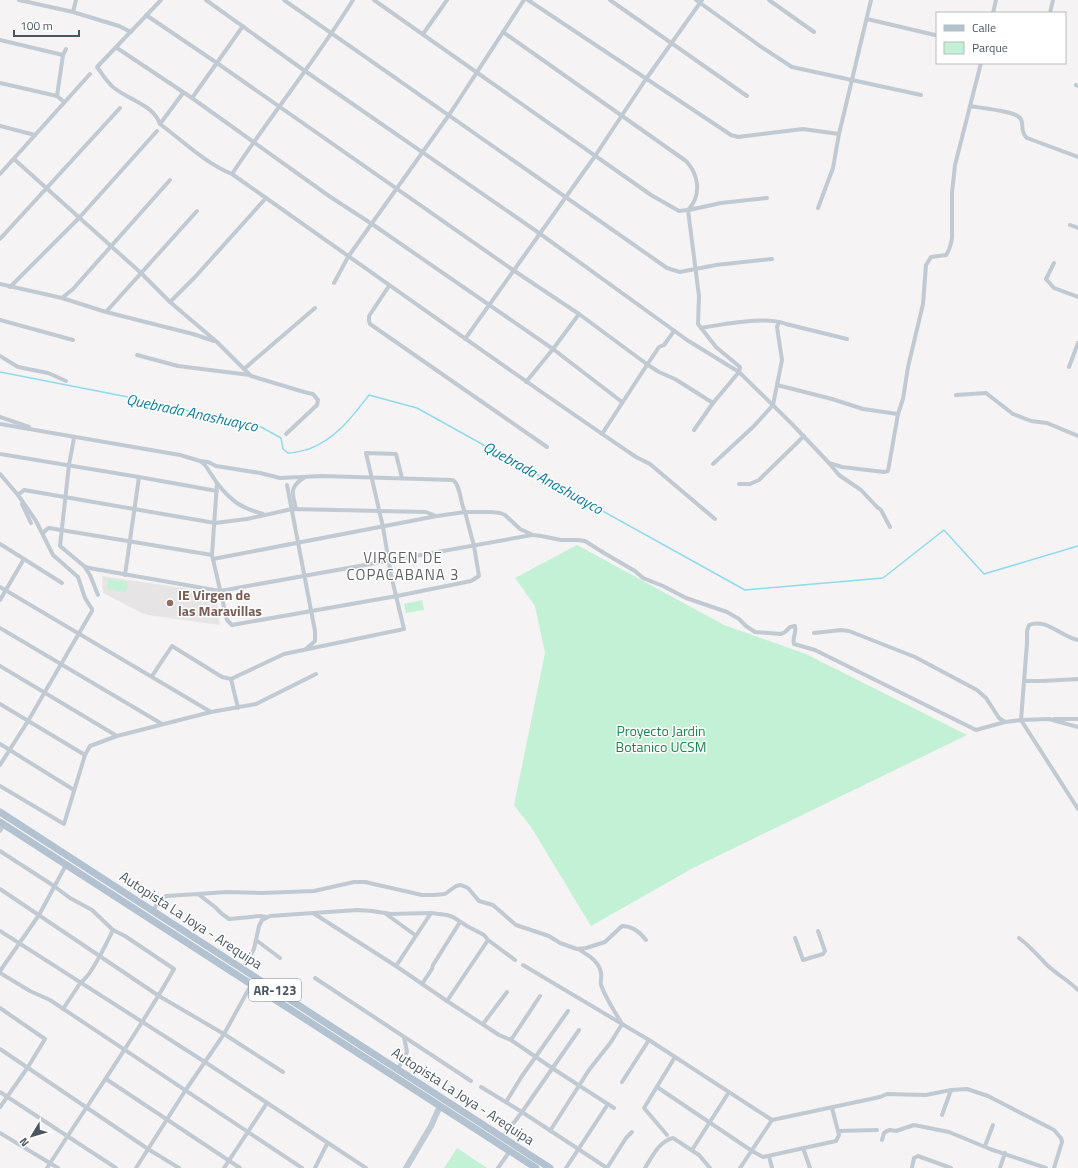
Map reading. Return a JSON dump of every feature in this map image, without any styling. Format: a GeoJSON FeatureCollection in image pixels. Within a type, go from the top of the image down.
{"type":"FeatureCollection","features":[{"type":"Feature","properties":{"kind":"main road","name":"Autopista La Joya - Arequipa"},"geometry":{"type":"LineString","coordinates":[[0,812],[550,1168]]}},
{"type":"Feature","properties":{"kind":"main road","name":"Autopista La Joya - Arequipa"},"geometry":{"type":"LineString","coordinates":[[1,826],[66,865],[536,1168]]}},
{"type":"Feature","properties":{"kind":"street"},"geometry":{"type":"LineString","coordinates":[[19,0],[73,12],[119,26],[131,32]]}},
{"type":"Feature","properties":{"kind":"street"},"geometry":{"type":"LineString","coordinates":[[73,12],[76,0]]}},
{"type":"Feature","properties":{"kind":"street"},"geometry":{"type":"LineString","coordinates":[[161,0],[97,67],[112,86],[132,100],[146,107],[159,119],[160,124],[205,158],[232,174],[526,382],[636,457],[650,464],[715,519]]}},
{"type":"Feature","properties":{"kind":"street"},"geometry":{"type":"LineString","coordinates":[[206,0],[305,71],[539,233],[698,348],[739,372],[804,436],[839,475],[861,490],[876,507],[881,510],[888,520],[890,527]]}},
{"type":"Feature","properties":{"kind":"street"},"geometry":{"type":"LineString","coordinates":[[284,0],[667,268],[680,272],[695,268],[772,259]]}},
{"type":"Feature","properties":{"kind":"street"},"geometry":{"type":"LineString","coordinates":[[232,174],[278,107],[332,34],[353,0]]}},
{"type":"Feature","properties":{"kind":"street"},"geometry":{"type":"LineString","coordinates":[[374,0],[594,156],[651,195],[679,211],[720,203],[766,198]]}},
{"type":"Feature","properties":{"kind":"street"},"geometry":{"type":"LineString","coordinates":[[423,34],[447,0]]}},
{"type":"Feature","properties":{"kind":"street"},"geometry":{"type":"LineString","coordinates":[[334,283],[348,257],[449,115],[524,0]]}},
{"type":"Feature","properties":{"kind":"street"},"geometry":{"type":"LineString","coordinates":[[528,0],[731,135],[738,137],[803,130],[839,134]]}},
{"type":"Feature","properties":{"kind":"street"},"geometry":{"type":"LineString","coordinates":[[610,0],[747,96]]}},
{"type":"Feature","properties":{"kind":"street"},"geometry":{"type":"LineString","coordinates":[[696,0],[701,1],[760,46],[792,67],[921,95]]}},
{"type":"Feature","properties":{"kind":"street"},"geometry":{"type":"LineString","coordinates":[[770,0],[814,32]]}},
{"type":"Feature","properties":{"kind":"street"},"geometry":{"type":"LineString","coordinates":[[818,208],[833,168],[839,134],[871,0]]}},
{"type":"Feature","properties":{"kind":"street"},"geometry":{"type":"LineString","coordinates":[[992,12],[996,0]]}},
{"type":"Feature","properties":{"kind":"street"},"geometry":{"type":"LineString","coordinates":[[1050,12],[1053,0]]}},
{"type":"Feature","properties":{"kind":"street"},"geometry":{"type":"LineString","coordinates":[[465,339],[701,1]]}},
{"type":"Feature","properties":{"kind":"street"},"geometry":{"type":"LineString","coordinates":[[146,15],[513,270],[579,314],[648,365],[675,379],[713,403]]}},
{"type":"Feature","properties":{"kind":"street"},"geometry":{"type":"LineString","coordinates":[[867,19],[935,35]]}},
{"type":"Feature","properties":{"kind":"street"},"geometry":{"type":"LineString","coordinates":[[192,98],[243,26]]}},
{"type":"Feature","properties":{"kind":"street"},"geometry":{"type":"LineString","coordinates":[[503,32],[686,161],[691,166],[697,179],[694,200],[692,206],[688,210]]}},
{"type":"Feature","properties":{"kind":"street"},"geometry":{"type":"LineString","coordinates":[[0,40],[63,55]]}},
{"type":"Feature","properties":{"kind":"street"},"geometry":{"type":"LineString","coordinates":[[116,48],[192,98],[329,196],[372,224],[553,350],[622,402]]}},
{"type":"Feature","properties":{"kind":"street"},"geometry":{"type":"LineString","coordinates":[[57,96],[63,55],[66,50]]}},
{"type":"Feature","properties":{"kind":"street"},"geometry":{"type":"LineString","coordinates":[[829,463],[842,467],[884,472],[888,471],[898,414],[903,400],[908,367],[923,304],[926,265],[932,257],[946,255],[951,245],[955,165],[981,64]]}},
{"type":"Feature","properties":{"kind":"street"},"geometry":{"type":"LineString","coordinates":[[0,174],[90,74]]}},
{"type":"Feature","properties":{"kind":"street"},"geometry":{"type":"LineString","coordinates":[[0,83],[57,96],[64,102]]}},
{"type":"Feature","properties":{"kind":"street"},"geometry":{"type":"LineString","coordinates":[[160,124],[183,93]]}},
{"type":"Feature","properties":{"kind":"street"},"geometry":{"type":"LineString","coordinates":[[970,106],[1012,112],[1019,116],[1022,122],[1021,128],[1023,134],[1027,138],[1078,157]]}},
{"type":"Feature","properties":{"kind":"street"},"geometry":{"type":"LineString","coordinates":[[0,239],[120,108]]}},
{"type":"Feature","properties":{"kind":"street"},"geometry":{"type":"LineString","coordinates":[[0,126],[35,135]]}},
{"type":"Feature","properties":{"kind":"street"},"geometry":{"type":"LineString","coordinates":[[10,287],[79,218],[157,131]]}},
{"type":"Feature","properties":{"kind":"street"},"geometry":{"type":"LineString","coordinates":[[14,159],[141,273],[170,302],[217,342],[251,376]]}},
{"type":"Feature","properties":{"kind":"street"},"geometry":{"type":"LineString","coordinates":[[62,298],[73,288],[170,180]]}},
{"type":"Feature","properties":{"kind":"street"},"geometry":{"type":"LineString","coordinates":[[170,302],[195,277],[266,198]]}},
{"type":"Feature","properties":{"kind":"street"},"geometry":{"type":"LineString","coordinates":[[688,210],[699,296],[698,324],[716,347],[740,368],[739,372],[713,403],[694,430]]}},
{"type":"Feature","properties":{"kind":"street"},"geometry":{"type":"LineString","coordinates":[[106,312],[197,211]]}},
{"type":"Feature","properties":{"kind":"street"},"geometry":{"type":"LineString","coordinates":[[1070,225],[1078,228]]}},
{"type":"Feature","properties":{"kind":"street"},"geometry":{"type":"LineString","coordinates":[[1054,263],[1046,279],[1054,288],[1078,297]]}},
{"type":"Feature","properties":{"kind":"street"},"geometry":{"type":"LineString","coordinates":[[0,284],[62,298],[106,312],[193,334],[217,342]]}},
{"type":"Feature","properties":{"kind":"street"},"geometry":{"type":"LineString","coordinates":[[389,286],[369,316],[370,324],[547,447]]}},
{"type":"Feature","properties":{"kind":"street"},"geometry":{"type":"LineString","coordinates":[[244,369],[314,308]]}},
{"type":"Feature","properties":{"kind":"street"},"geometry":{"type":"LineString","coordinates":[[526,382],[553,350],[579,314]]}},
{"type":"Feature","properties":{"kind":"street"},"geometry":{"type":"LineString","coordinates":[[0,320],[73,340]]}},
{"type":"Feature","properties":{"kind":"street"},"geometry":{"type":"LineString","coordinates":[[701,328],[749,321],[779,322],[847,339]]}},
{"type":"Feature","properties":{"kind":"street"},"geometry":{"type":"LineString","coordinates":[[713,464],[754,426],[772,405],[782,360],[777,327],[779,322]]}},
{"type":"Feature","properties":{"kind":"street"},"geometry":{"type":"LineString","coordinates":[[602,434],[659,347],[664,345],[674,331]]}},
{"type":"Feature","properties":{"kind":"street"},"geometry":{"type":"LineString","coordinates":[[1069,367],[1078,343]]}},
{"type":"Feature","properties":{"kind":"street"},"geometry":{"type":"LineString","coordinates":[[137,355],[178,366],[251,376],[313,394],[318,400],[317,406],[286,434]]}},
{"type":"Feature","properties":{"kind":"street"},"geometry":{"type":"LineString","coordinates":[[0,356],[18,367],[43,372],[66,382]]}},
{"type":"Feature","properties":{"kind":"street"},"geometry":{"type":"LineString","coordinates":[[777,385],[832,399],[863,409],[898,414]]}},
{"type":"Feature","properties":{"kind":"street"},"geometry":{"type":"LineString","coordinates":[[956,395],[986,393],[1013,414],[1030,421],[1047,423],[1078,436]]}},
{"type":"Feature","properties":{"kind":"street"},"geometry":{"type":"LineString","coordinates":[[0,417],[41,431]]}},
{"type":"Feature","properties":{"kind":"street"},"geometry":{"type":"LineString","coordinates":[[0,424],[74,438],[180,455],[208,462],[216,466],[260,473],[280,478],[372,477],[453,480],[457,485],[465,512],[474,546],[479,576],[471,581],[397,596],[232,625],[227,620],[212,557],[217,483]]}},
{"type":"Feature","properties":{"kind":"street"},"geometry":{"type":"LineString","coordinates":[[739,484],[750,484],[759,480],[804,436]]}},
{"type":"Feature","properties":{"kind":"street"},"geometry":{"type":"LineString","coordinates":[[74,438],[69,465],[60,546],[84,566],[90,575],[98,594]]}},
{"type":"Feature","properties":{"kind":"street"},"geometry":{"type":"LineString","coordinates":[[152,676],[172,646],[222,678],[231,679],[284,654],[404,629],[391,575],[380,510],[366,453],[396,454],[402,478]]}},
{"type":"Feature","properties":{"kind":"street"},"geometry":{"type":"LineString","coordinates":[[0,454],[140,476],[217,491]]}},
{"type":"Feature","properties":{"kind":"street"},"geometry":{"type":"LineString","coordinates":[[200,461],[207,468],[217,483],[235,502],[252,511],[264,514]]}},
{"type":"Feature","properties":{"kind":"street"},"geometry":{"type":"LineString","coordinates":[[0,474],[19,497],[43,533],[53,554],[78,577],[85,598],[92,609],[28,721],[0,765]]}},
{"type":"Feature","properties":{"kind":"street"},"geometry":{"type":"LineString","coordinates":[[125,575],[140,476]]}},
{"type":"Feature","properties":{"kind":"street"},"geometry":{"type":"LineString","coordinates":[[302,651],[315,641],[315,630],[298,543],[294,509],[294,484],[305,477]]}},
{"type":"Feature","properties":{"kind":"street"},"geometry":{"type":"LineString","coordinates":[[287,485],[294,509]]}},
{"type":"Feature","properties":{"kind":"street"},"geometry":{"type":"LineString","coordinates":[[19,497],[24,490],[215,523],[247,519],[264,514],[294,509],[426,512],[437,516]]}},
{"type":"Feature","properties":{"kind":"street"},"geometry":{"type":"LineString","coordinates":[[19,497],[31,523]]}},
{"type":"Feature","properties":{"kind":"street"},"geometry":{"type":"LineString","coordinates":[[43,533],[49,528],[212,557],[298,543],[437,516],[465,512],[500,513],[505,515],[520,529],[533,535],[561,540],[585,541],[604,554],[635,570],[643,578],[686,598],[727,612],[755,632],[781,634],[790,627],[795,626],[796,630],[793,640],[794,644],[815,650],[976,730],[1005,722],[1021,720],[1078,720]]}},
{"type":"Feature","properties":{"kind":"street"},"geometry":{"type":"LineString","coordinates":[[84,566],[125,575],[220,591],[533,535]]}},
{"type":"Feature","properties":{"kind":"street"},"geometry":{"type":"LineString","coordinates":[[0,544],[62,583]]}},
{"type":"Feature","properties":{"kind":"street"},"geometry":{"type":"LineString","coordinates":[[0,600],[24,559]]}},
{"type":"Feature","properties":{"kind":"street"},"geometry":{"type":"LineString","coordinates":[[0,587],[211,712]]}},
{"type":"Feature","properties":{"kind":"street"},"geometry":{"type":"LineString","coordinates":[[1078,640],[1068,637],[1040,623],[1029,625],[1027,631],[1028,643],[1021,720],[1078,809]]}},
{"type":"Feature","properties":{"kind":"street"},"geometry":{"type":"LineString","coordinates":[[0,628],[162,724]]}},
{"type":"Feature","properties":{"kind":"street"},"geometry":{"type":"LineString","coordinates":[[814,633],[842,630],[849,631],[915,657],[977,690],[986,698],[999,718],[1005,722]]}},
{"type":"Feature","properties":{"kind":"street"},"geometry":{"type":"LineString","coordinates":[[0,666],[117,736]]}},
{"type":"Feature","properties":{"kind":"street"},"geometry":{"type":"LineString","coordinates":[[0,786],[64,824],[85,755],[90,746],[117,736],[162,724],[211,712],[256,704],[316,674]]}},
{"type":"Feature","properties":{"kind":"street"},"geometry":{"type":"LineString","coordinates":[[231,679],[238,708]]}},
{"type":"Feature","properties":{"kind":"street"},"geometry":{"type":"LineString","coordinates":[[1024,681],[1044,682],[1078,679]]}},
{"type":"Feature","properties":{"kind":"street"},"geometry":{"type":"LineString","coordinates":[[0,704],[85,755]]}},
{"type":"Feature","properties":{"kind":"street"},"geometry":{"type":"LineString","coordinates":[[1049,719],[1078,727]]}},
{"type":"Feature","properties":{"kind":"street"},"geometry":{"type":"LineString","coordinates":[[0,744],[74,790]]}},
{"type":"Feature","properties":{"kind":"street"},"geometry":{"type":"LineString","coordinates":[[0,851],[54,886],[65,895],[97,914],[113,930],[125,936],[174,969],[159,996],[106,1079],[46,1168]]}},
{"type":"Feature","properties":{"kind":"street"},"geometry":{"type":"LineString","coordinates":[[66,865],[39,914],[18,943],[0,972],[30,991],[50,1000],[64,1009],[302,1168]]}},
{"type":"Feature","properties":{"kind":"street"},"geometry":{"type":"LineString","coordinates":[[153,911],[158,902],[166,896],[226,892],[264,893],[314,890],[354,882],[365,882],[422,895],[434,895],[445,894],[456,886],[461,885],[468,888],[480,901],[493,905],[516,926],[545,935],[587,954],[599,966],[601,971],[601,985],[622,1024]]}},
{"type":"Feature","properties":{"kind":"street"},"geometry":{"type":"LineString","coordinates":[[0,889],[159,996],[224,1034],[283,1072]]}},
{"type":"Feature","properties":{"kind":"street"},"geometry":{"type":"LineString","coordinates":[[198,894],[229,919],[358,910],[372,910],[386,913],[431,912],[451,916],[484,935],[488,940],[515,960]]}},
{"type":"Feature","properties":{"kind":"street"},"geometry":{"type":"LineString","coordinates":[[396,966],[431,912]]}},
{"type":"Feature","properties":{"kind":"street"},"geometry":{"type":"LineString","coordinates":[[313,913],[614,1108]]}},
{"type":"Feature","properties":{"kind":"street"},"geometry":{"type":"LineString","coordinates":[[386,913],[415,935]]}},
{"type":"Feature","properties":{"kind":"street"},"geometry":{"type":"LineString","coordinates":[[243,969],[254,950],[260,923],[266,917]]}},
{"type":"Feature","properties":{"kind":"street"},"geometry":{"type":"LineString","coordinates":[[422,984],[460,922]]}},
{"type":"Feature","properties":{"kind":"street"},"geometry":{"type":"LineString","coordinates":[[577,949],[586,948],[605,942],[622,926],[633,928],[646,940]]}},
{"type":"Feature","properties":{"kind":"street"},"geometry":{"type":"LineString","coordinates":[[64,1009],[99,956],[113,930]]}},
{"type":"Feature","properties":{"kind":"street"},"geometry":{"type":"LineString","coordinates":[[0,931],[205,1062],[327,1144],[366,1168]]}},
{"type":"Feature","properties":{"kind":"street"},"geometry":{"type":"LineString","coordinates":[[795,938],[803,960],[823,954],[825,951],[818,931]]}},
{"type":"Feature","properties":{"kind":"street"},"geometry":{"type":"LineString","coordinates":[[1019,938],[1030,946],[1047,965],[1070,981],[1078,990]]}},
{"type":"Feature","properties":{"kind":"street"},"geometry":{"type":"LineString","coordinates":[[256,940],[280,958]]}},
{"type":"Feature","properties":{"kind":"street"},"geometry":{"type":"LineString","coordinates":[[447,1001],[488,940]]}},
{"type":"Feature","properties":{"kind":"street"},"geometry":{"type":"LineString","coordinates":[[523,965],[649,1040],[772,1120],[832,1108],[887,1094],[926,1095],[951,1090],[967,1089],[977,1091],[988,1096],[1054,1130],[1061,1138],[1062,1142],[1054,1168]]}},
{"type":"Feature","properties":{"kind":"street"},"geometry":{"type":"LineString","coordinates":[[315,978],[471,1081]]}},
{"type":"Feature","properties":{"kind":"street"},"geometry":{"type":"LineString","coordinates":[[136,1168],[185,1091],[224,1034],[245,999],[251,985]]}},
{"type":"Feature","properties":{"kind":"street"},"geometry":{"type":"LineString","coordinates":[[483,1024],[507,992]]}},
{"type":"Feature","properties":{"kind":"street"},"geometry":{"type":"LineString","coordinates":[[511,1040],[540,996]]}},
{"type":"Feature","properties":{"kind":"street"},"geometry":{"type":"LineString","coordinates":[[0,1008],[45,1039],[28,1067],[6,1096],[0,1107]]}},
{"type":"Feature","properties":{"kind":"street"},"geometry":{"type":"LineString","coordinates":[[506,1102],[522,1076],[568,1011]]}},
{"type":"Feature","properties":{"kind":"street"},"geometry":{"type":"LineString","coordinates":[[550,1131],[589,1070],[611,1042],[622,1024]]}},
{"type":"Feature","properties":{"kind":"street"},"geometry":{"type":"LineString","coordinates":[[503,1137],[522,1112],[578,1030]]}},
{"type":"Feature","properties":{"kind":"street"},"geometry":{"type":"LineString","coordinates":[[398,1069],[408,1052],[404,1037]]}},
{"type":"Feature","properties":{"kind":"street"},"geometry":{"type":"LineString","coordinates":[[622,1082],[649,1040]]}},
{"type":"Feature","properties":{"kind":"street"},"geometry":{"type":"LineString","coordinates":[[0,1049],[86,1108],[179,1168]]}},
{"type":"Feature","properties":{"kind":"street"},"geometry":{"type":"LineString","coordinates":[[667,1135],[644,1108],[675,1057]]}},
{"type":"Feature","properties":{"kind":"street"},"geometry":{"type":"LineString","coordinates":[[106,1079],[240,1168]]}},
{"type":"Feature","properties":{"kind":"street"},"geometry":{"type":"LineString","coordinates":[[657,1087],[763,1157],[836,1141],[839,1134],[832,1108]]}},
{"type":"Feature","properties":{"kind":"street"},"geometry":{"type":"LineString","coordinates":[[481,1088],[522,1112],[607,1168],[626,1138],[632,1132]]}},
{"type":"Feature","properties":{"kind":"street"},"geometry":{"type":"LineString","coordinates":[[942,1115],[951,1090]]}},
{"type":"Feature","properties":{"kind":"street"},"geometry":{"type":"LineString","coordinates":[[0,1092],[116,1168]]}},
{"type":"Feature","properties":{"kind":"street"},"geometry":{"type":"LineString","coordinates":[[692,1150],[729,1092]]}},
{"type":"Feature","properties":{"kind":"street"},"geometry":{"type":"LineString","coordinates":[[224,1168],[247,1132],[268,1104]]}},
{"type":"Feature","properties":{"kind":"street"},"geometry":{"type":"LineString","coordinates":[[566,1168],[608,1104]]}},
{"type":"Feature","properties":{"kind":"street"},"geometry":{"type":"LineString","coordinates":[[406,1168],[431,1126],[440,1106]]}},
{"type":"Feature","properties":{"kind":"street"},"geometry":{"type":"LineString","coordinates":[[740,1168],[772,1120]]}},
{"type":"Feature","properties":{"kind":"street"},"geometry":{"type":"LineString","coordinates":[[882,1140],[884,1133],[887,1130],[896,1131],[914,1125],[949,1132],[1046,1168]]}},
{"type":"Feature","properties":{"kind":"street"},"geometry":{"type":"LineString","coordinates":[[985,1146],[993,1125]]}},
{"type":"Feature","properties":{"kind":"street"},"geometry":{"type":"LineString","coordinates":[[838,1131],[877,1130]]}},
{"type":"Feature","properties":{"kind":"street"},"geometry":{"type":"LineString","coordinates":[[0,1133],[58,1168]]}},
{"type":"Feature","properties":{"kind":"street"},"geometry":{"type":"LineString","coordinates":[[645,1168],[660,1145],[670,1139],[676,1139],[699,1155],[710,1168]]}},
{"type":"Feature","properties":{"kind":"street"},"geometry":{"type":"LineString","coordinates":[[315,1168],[327,1144]]}},
{"type":"Feature","properties":{"kind":"street"},"geometry":{"type":"LineString","coordinates":[[803,1148],[810,1168]]}},
{"type":"Feature","properties":{"kind":"street"},"geometry":{"type":"LineString","coordinates":[[498,1168],[510,1151]]}},
{"type":"Feature","properties":{"kind":"street"},"geometry":{"type":"LineString","coordinates":[[1000,1168],[1005,1153]]}},
{"type":"Feature","properties":{"kind":"street"},"geometry":{"type":"LineString","coordinates":[[769,1156],[772,1168]]}},
{"type":"Feature","properties":{"kind":"street"},"geometry":{"type":"LineString","coordinates":[[912,1168],[914,1158],[918,1156],[951,1168]]}},
{"type":"Feature","properties":{"kind":"shaded area","name":"IE Virgen de las Maravillas"},"geometry":{"type":"Polygon","coordinates":[[[102,576],[216,593],[220,625],[148,615],[140,612],[103,593],[102,576]]]}},
{"type":"Feature","properties":{"kind":"green space","name":"Proyecto Jardin Botanico UCSM"},"geometry":{"type":"Polygon","coordinates":[[[577,545],[724,625],[806,654],[967,735],[693,868],[591,926],[531,827],[514,805],[545,653],[535,606],[515,578],[577,545]]]}},
{"type":"Feature","properties":{"kind":"green space"},"geometry":{"type":"Polygon","coordinates":[[[108,579],[128,582],[126,592],[107,589],[108,579]]]}},
{"type":"Feature","properties":{"kind":"green space"},"geometry":{"type":"Polygon","coordinates":[[[422,600],[424,610],[406,613],[404,604],[422,600]]]}},
{"type":"Feature","properties":{"kind":"green space"},"geometry":{"type":"Polygon","coordinates":[[[457,1148],[487,1168],[444,1168],[457,1148]]]}},
{"type":"Feature","properties":{"kind":"waterway","name":"Quebrada Anashuayco"},"geometry":{"type":"LineString","coordinates":[[0,372],[123,396],[261,427],[281,438],[283,449],[288,453],[309,449],[319,445],[343,426],[369,395],[417,408],[745,590],[883,578],[944,530],[984,574],[1078,546]]}},
{"type":"Feature","properties":{"kind":"place","name":"IE Virgen de las Maravillas"},"geometry":{"type":"Point","coordinates":[170,603]}},
{"type":"Feature","properties":{"kind":"district","name":"VIRGEN DE COPACABANA 3"},"geometry":{"type":"Point","coordinates":[403,566]}}]}
